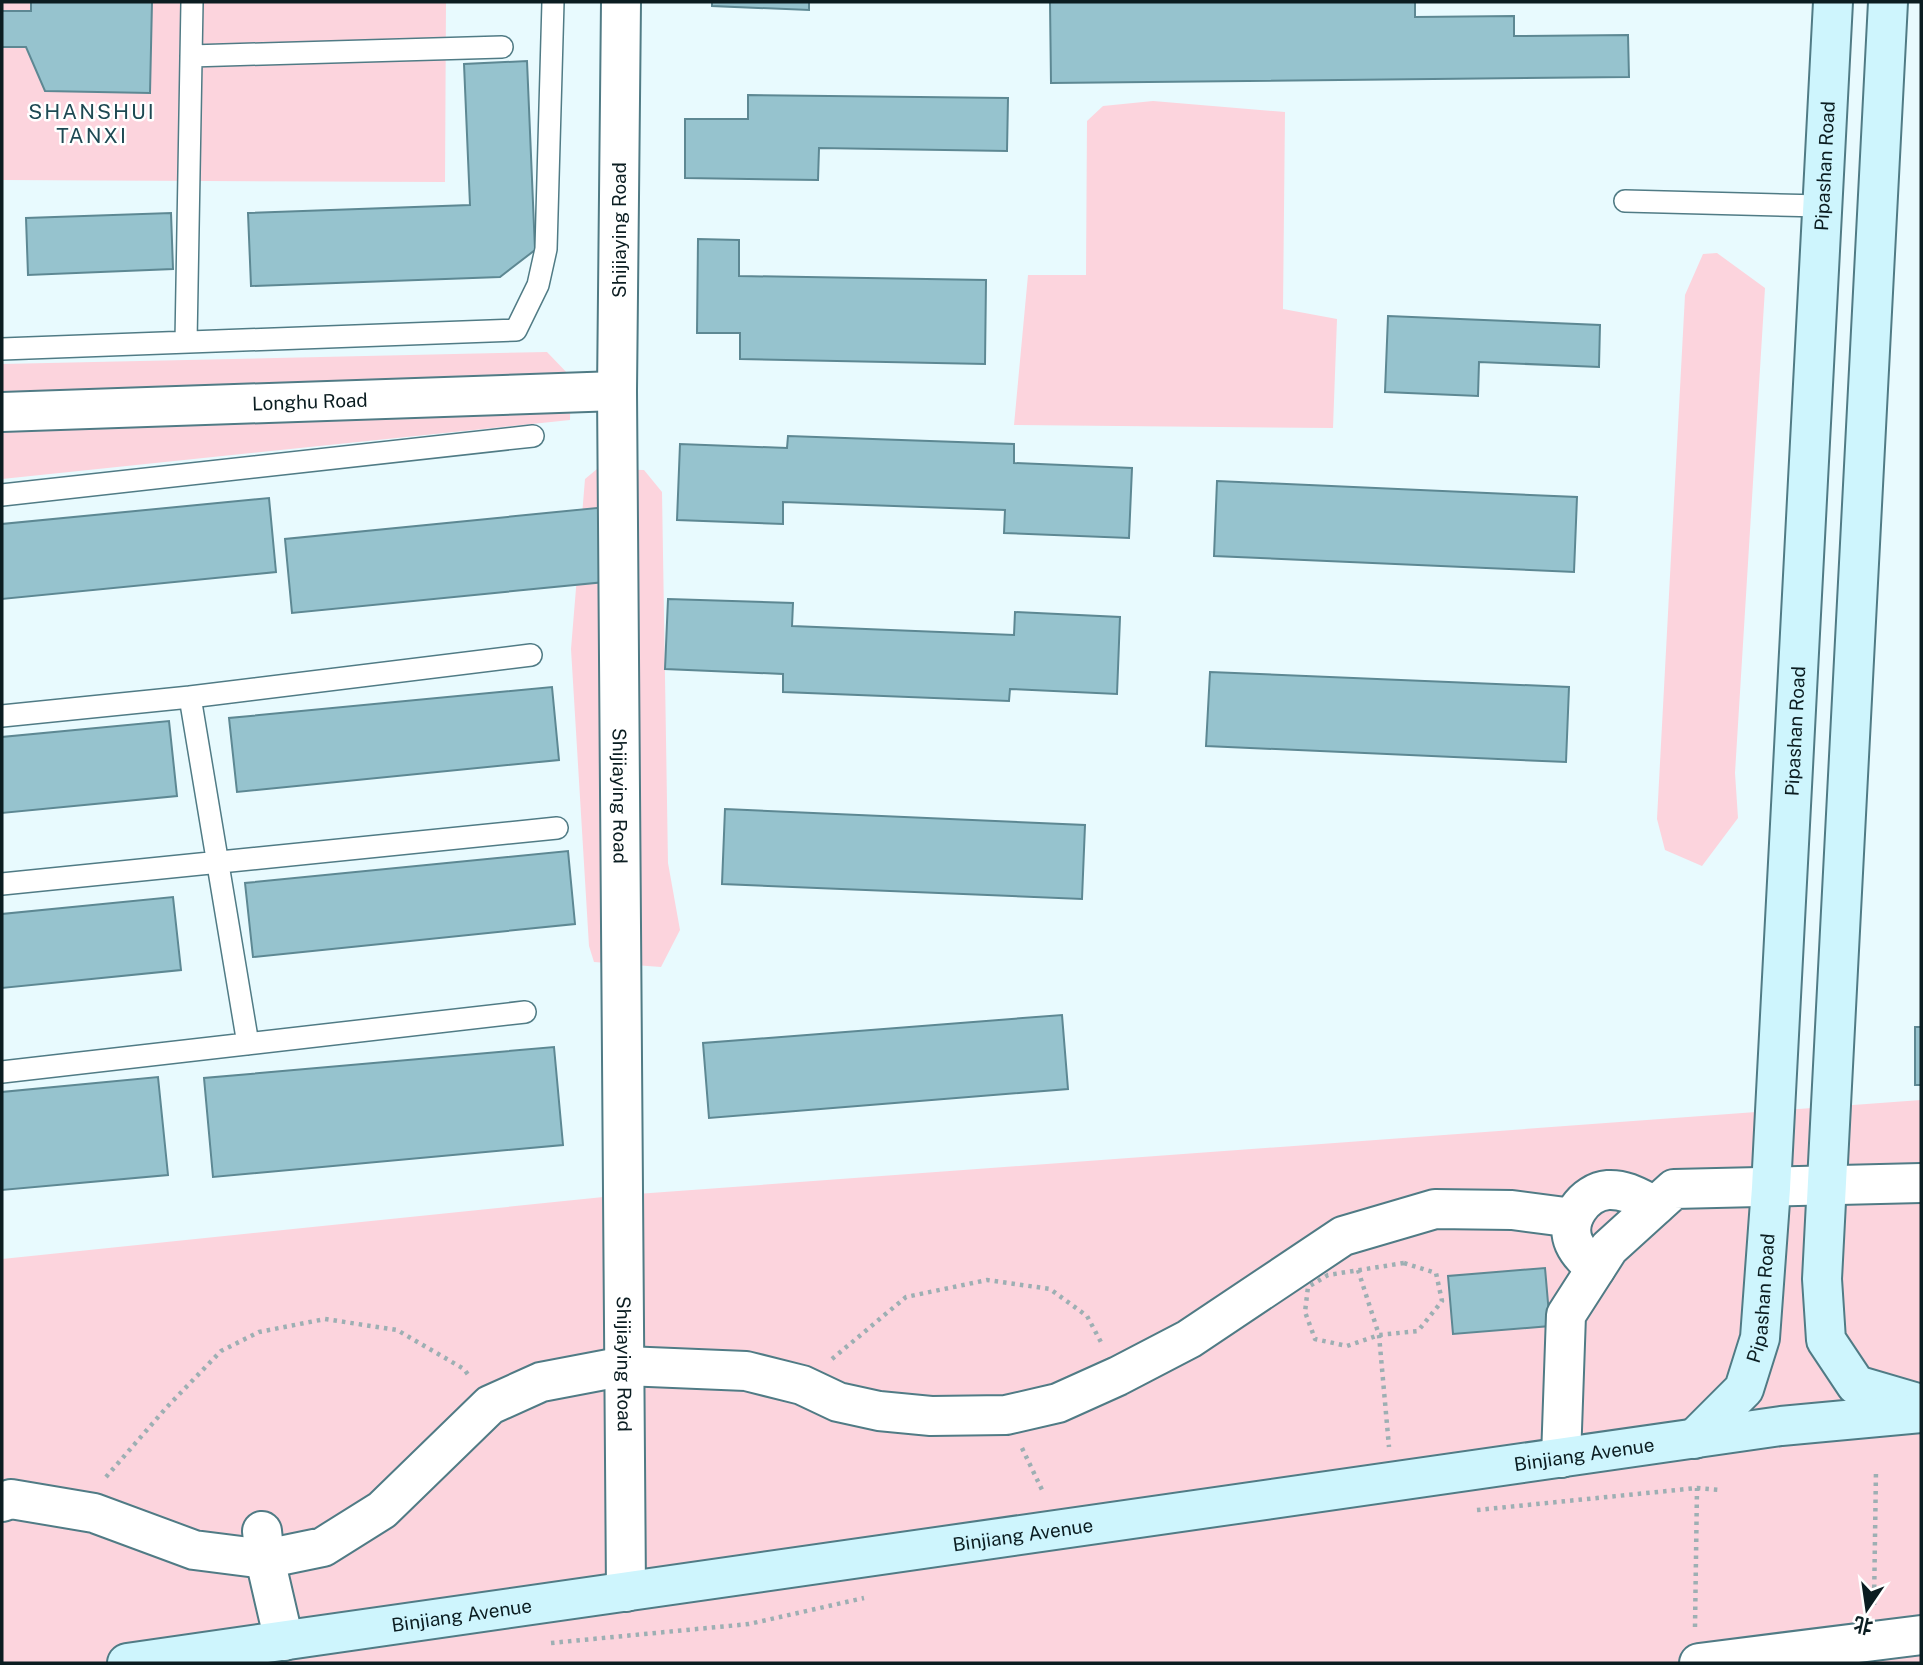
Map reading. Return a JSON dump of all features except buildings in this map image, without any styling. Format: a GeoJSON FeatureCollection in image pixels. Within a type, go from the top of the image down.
{"type":"FeatureCollection","features":[{"type":"Feature","properties":{"kind":"main road","name":"Pipashan Road"},"geometry":{"type":"LineString","coordinates":[[1694,1439],[1744,1389],[1760,1338],[1771,1188],[1833,2]]}},
{"type":"Feature","properties":{"kind":"main road"},"geometry":{"type":"LineString","coordinates":[[1888,2],[1822,1279],[1826,1340],[1856,1385],[1921,1404]]}},
{"type":"Feature","properties":{"kind":"main road","name":"Binjiang Avenue"},"geometry":{"type":"LineString","coordinates":[[127,1663],[1781,1426],[1921,1413]]}},
{"type":"Feature","properties":{"kind":"street","name":"Shijiaying Road"},"geometry":{"type":"LineString","coordinates":[[621,2],[617,391],[626,1592]]}},
{"type":"Feature","properties":{"kind":"street","name":"Longhu Road"},"geometry":{"type":"LineString","coordinates":[[2,412],[617,391]]}},
{"type":"Feature","properties":{"kind":"street"},"geometry":{"type":"LineString","coordinates":[[1561,1458],[1566,1315],[1609,1248],[1674,1189],[1921,1183]]}},
{"type":"Feature","properties":{"kind":"street"},"geometry":{"type":"LineString","coordinates":[[1596,1268],[1584,1258],[1573,1241],[1573,1217],[1587,1196],[1606,1190],[1628,1192],[1654,1206]]}},
{"type":"Feature","properties":{"kind":"street"},"geometry":{"type":"LineString","coordinates":[[2,1502],[11,1499],[94,1513],[194,1550],[263,1545],[323,1546],[382,1510],[490,1405],[541,1382],[625,1366],[746,1371],[802,1385],[838,1402],[878,1411],[931,1416],[1006,1415],[1058,1403],[1189,1339],[1343,1236],[1435,1209],[1512,1210],[1573,1217]]}},
{"type":"Feature","properties":{"kind":"street"},"geometry":{"type":"LineString","coordinates":[[263,1545],[284,1641]]}},
{"type":"Feature","properties":{"kind":"street"},"geometry":{"type":"LineString","coordinates":[[1697,1652],[1874,1641],[1921,1635]]}},
{"type":"Feature","properties":{"kind":"lane"},"geometry":{"type":"LineString","coordinates":[[186,342],[192,2]]}},
{"type":"Feature","properties":{"kind":"lane"},"geometry":{"type":"LineString","coordinates":[[2,349],[516,330],[538,285],[546,250],[553,2]]}},
{"type":"Feature","properties":{"kind":"lane"},"geometry":{"type":"LineString","coordinates":[[191,57],[502,47]]}},
{"type":"Feature","properties":{"kind":"lane"},"geometry":{"type":"LineString","coordinates":[[1625,201],[1822,206]]}},
{"type":"Feature","properties":{"kind":"lane"},"geometry":{"type":"LineString","coordinates":[[2,495],[533,436]]}},
{"type":"Feature","properties":{"kind":"lane"},"geometry":{"type":"LineString","coordinates":[[2,716],[190,697],[530,655]]}},
{"type":"Feature","properties":{"kind":"lane"},"geometry":{"type":"LineString","coordinates":[[190,697],[247,1044]]}},
{"type":"Feature","properties":{"kind":"lane"},"geometry":{"type":"LineString","coordinates":[[2,884],[217,860],[557,828]]}},
{"type":"Feature","properties":{"kind":"lane"},"geometry":{"type":"LineString","coordinates":[[2,1072],[525,1012]]}},
{"type":"Feature","properties":{"kind":"path"},"geometry":{"type":"LineString","coordinates":[[1343,1236],[1379,1335],[1392,1482]]}},
{"type":"Feature","properties":{"kind":"path"},"geometry":{"type":"LineString","coordinates":[[1404,1263],[1436,1272],[1442,1301],[1418,1331],[1379,1335],[1347,1346],[1315,1339],[1305,1312],[1308,1287],[1328,1275],[1404,1263]]}},
{"type":"Feature","properties":{"kind":"path"},"geometry":{"type":"LineString","coordinates":[[802,1385],[906,1297],[987,1280],[1050,1289],[1087,1316],[1118,1376]]}},
{"type":"Feature","properties":{"kind":"path"},"geometry":{"type":"LineString","coordinates":[[73,1510],[124,1459],[166,1408],[221,1351],[259,1332],[325,1319],[397,1330],[464,1369],[490,1405]]}},
{"type":"Feature","properties":{"kind":"path"},"geometry":{"type":"LineString","coordinates":[[1006,1415],[1062,1529]]}},
{"type":"Feature","properties":{"kind":"path"},"geometry":{"type":"LineString","coordinates":[[1874,1641],[1876,1470]]}},
{"type":"Feature","properties":{"kind":"path"},"geometry":{"type":"LineString","coordinates":[[1697,1652],[1698,1488]]}},
{"type":"Feature","properties":{"kind":"shaded area"},"geometry":{"type":"Polygon","coordinates":[[[2,2],[446,2],[445,182],[2,180],[2,2]]]}},
{"type":"Feature","properties":{"kind":"shaded area"},"geometry":{"type":"Polygon","coordinates":[[[1153,101],[1285,112],[1283,309],[1337,319],[1333,428],[1014,425],[1028,275],[1086,275],[1087,121],[1103,106],[1153,101]]]}},
{"type":"Feature","properties":{"kind":"shaded area"},"geometry":{"type":"Polygon","coordinates":[[[1717,253],[1765,288],[1735,773],[1738,818],[1702,866],[1665,850],[1657,819],[1685,295],[1703,254],[1717,253]]]}},
{"type":"Feature","properties":{"kind":"shaded area"},"geometry":{"type":"Polygon","coordinates":[[[547,352],[571,377],[570,420],[2,479],[2,364],[547,352]]]}},
{"type":"Feature","properties":{"kind":"shaded area"},"geometry":{"type":"Polygon","coordinates":[[[597,469],[644,470],[662,492],[668,863],[680,930],[661,967],[594,962],[589,946],[571,649],[585,479],[597,469]]]}},
{"type":"Feature","properties":{"kind":"shaded area"},"geometry":{"type":"Polygon","coordinates":[[[1921,1100],[1921,1663],[2,1663],[2,1259],[623,1195],[1921,1100]]]}},
{"type":"Feature","properties":{"kind":"district","name":"SHANSHUI TANXI"},"geometry":{"type":"Point","coordinates":[92,124]}}]}
